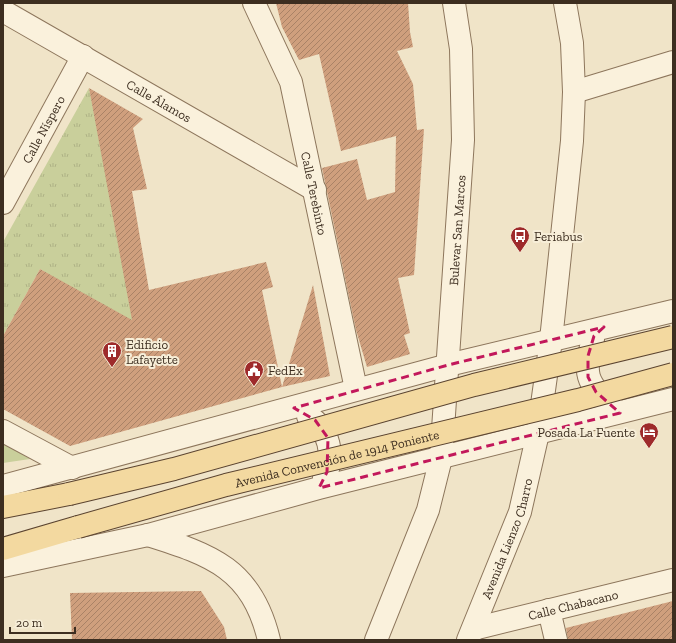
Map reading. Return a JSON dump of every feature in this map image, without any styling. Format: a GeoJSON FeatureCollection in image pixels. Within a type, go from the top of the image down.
{"type":"FeatureCollection","features":[{"type":"Feature","properties":{"kind":"main road"},"geometry":{"type":"LineString","coordinates":[[3,507],[70,494],[174,469],[474,385],[673,337]]}},
{"type":"Feature","properties":{"kind":"main road","name":"Avenida Convención de 1914 Poniente"},"geometry":{"type":"LineString","coordinates":[[3,548],[226,485],[570,402],[673,374]]}},
{"type":"Feature","properties":{"kind":"street","name":"Calle Terebinto"},"geometry":{"type":"LineString","coordinates":[[254,3],[291,82],[356,389]]}},
{"type":"Feature","properties":{"kind":"street","name":"Bulevar San Marcos"},"geometry":{"type":"LineString","coordinates":[[441,458],[463,140],[461,49],[454,3]]}},
{"type":"Feature","properties":{"kind":"street"},"geometry":{"type":"LineString","coordinates":[[538,433],[551,340],[572,141],[574,92],[572,43],[565,3]]}},
{"type":"Feature","properties":{"kind":"street","name":"Calle Álamos"},"geometry":{"type":"LineString","coordinates":[[3,11],[315,190]]}},
{"type":"Feature","properties":{"kind":"street","name":"Calle Níspero"},"geometry":{"type":"LineString","coordinates":[[3,203],[83,56]]}},
{"type":"Feature","properties":{"kind":"street"},"geometry":{"type":"LineString","coordinates":[[574,92],[673,62]]}},
{"type":"Feature","properties":{"kind":"street"},"geometry":{"type":"LineString","coordinates":[[3,486],[294,408],[356,389],[448,365],[673,311]]}},
{"type":"Feature","properties":{"kind":"street"},"geometry":{"type":"LineString","coordinates":[[604,327],[594,336],[588,356],[588,377],[596,392],[620,413]]}},
{"type":"Feature","properties":{"kind":"street","name":"Avenida Convención de 1914 Poniente"},"geometry":{"type":"LineString","coordinates":[[3,566],[148,535],[318,488],[673,399]]}},
{"type":"Feature","properties":{"kind":"street"},"geometry":{"type":"LineString","coordinates":[[294,408],[315,420],[328,438],[330,452],[328,472],[318,488]]}},
{"type":"Feature","properties":{"kind":"street"},"geometry":{"type":"LineString","coordinates":[[3,431],[72,468]]}},
{"type":"Feature","properties":{"kind":"street","name":"Avenida Lienzo Charro"},"geometry":{"type":"LineString","coordinates":[[470,634],[520,512],[538,433]]}},
{"type":"Feature","properties":{"kind":"street"},"geometry":{"type":"LineString","coordinates":[[376,640],[428,510],[441,458]]}},
{"type":"Feature","properties":{"kind":"street"},"geometry":{"type":"LineString","coordinates":[[148,535],[194,550],[229,569],[251,593],[265,624],[269,640]]}},
{"type":"Feature","properties":{"kind":"street","name":"Calle Chabacano"},"geometry":{"type":"LineString","coordinates":[[470,634],[549,610],[673,580]]}},
{"type":"Feature","properties":{"kind":"street"},"geometry":{"type":"LineString","coordinates":[[549,610],[556,640]]}},
{"type":"Feature","properties":{"kind":"highlighted area"},"geometry":{"type":"Polygon","coordinates":[[[604,327],[594,336],[588,356],[588,377],[596,392],[620,413],[319,488],[327,472],[328,438],[315,420],[294,408],[448,365],[604,327]]]}},
{"type":"Feature","properties":{"kind":"green space"},"geometry":{"type":"Polygon","coordinates":[[[89,88],[137,328],[40,269],[3,336],[3,242],[89,88]]]}},
{"type":"Feature","properties":{"kind":"green space"},"geometry":{"type":"Polygon","coordinates":[[[3,443],[30,459],[3,463],[3,443]]]}},
{"type":"Feature","properties":{"kind":"building"},"geometry":{"type":"Polygon","coordinates":[[[276,3],[408,3],[410,32],[413,47],[397,51],[413,84],[417,130],[424,129],[414,275],[398,278],[410,333],[404,335],[410,354],[367,367],[356,330],[322,168],[357,159],[367,200],[395,192],[396,136],[341,151],[319,54],[299,60],[282,27],[276,3]]]}},
{"type":"Feature","properties":{"kind":"building","name":"Edificio Lafayette"},"geometry":{"type":"Polygon","coordinates":[[[89,88],[143,119],[133,128],[147,189],[132,191],[149,290],[266,262],[273,287],[262,290],[282,387],[70,446],[3,409],[3,336],[40,269],[132,320],[89,88]]]}},
{"type":"Feature","properties":{"kind":"building"},"geometry":{"type":"Polygon","coordinates":[[[313,285],[330,376],[282,387],[313,285]]]}},
{"type":"Feature","properties":{"kind":"building"},"geometry":{"type":"Polygon","coordinates":[[[201,591],[224,627],[227,640],[72,640],[70,593],[201,591]]]}},
{"type":"Feature","properties":{"kind":"building"},"geometry":{"type":"Polygon","coordinates":[[[673,601],[673,640],[568,640],[566,628],[673,601]]]}},
{"type":"Feature","properties":{"kind":"place","name":"Feriabus"},"geometry":{"type":"Point","coordinates":[520,253]}},
{"type":"Feature","properties":{"kind":"place","name":"Edificio Lafayette"},"geometry":{"type":"Point","coordinates":[112,368]}},
{"type":"Feature","properties":{"kind":"place","name":"FedEx"},"geometry":{"type":"Point","coordinates":[254,387]}},
{"type":"Feature","properties":{"kind":"place","name":"Posada La Fuente"},"geometry":{"type":"Point","coordinates":[649,449]}}]}
